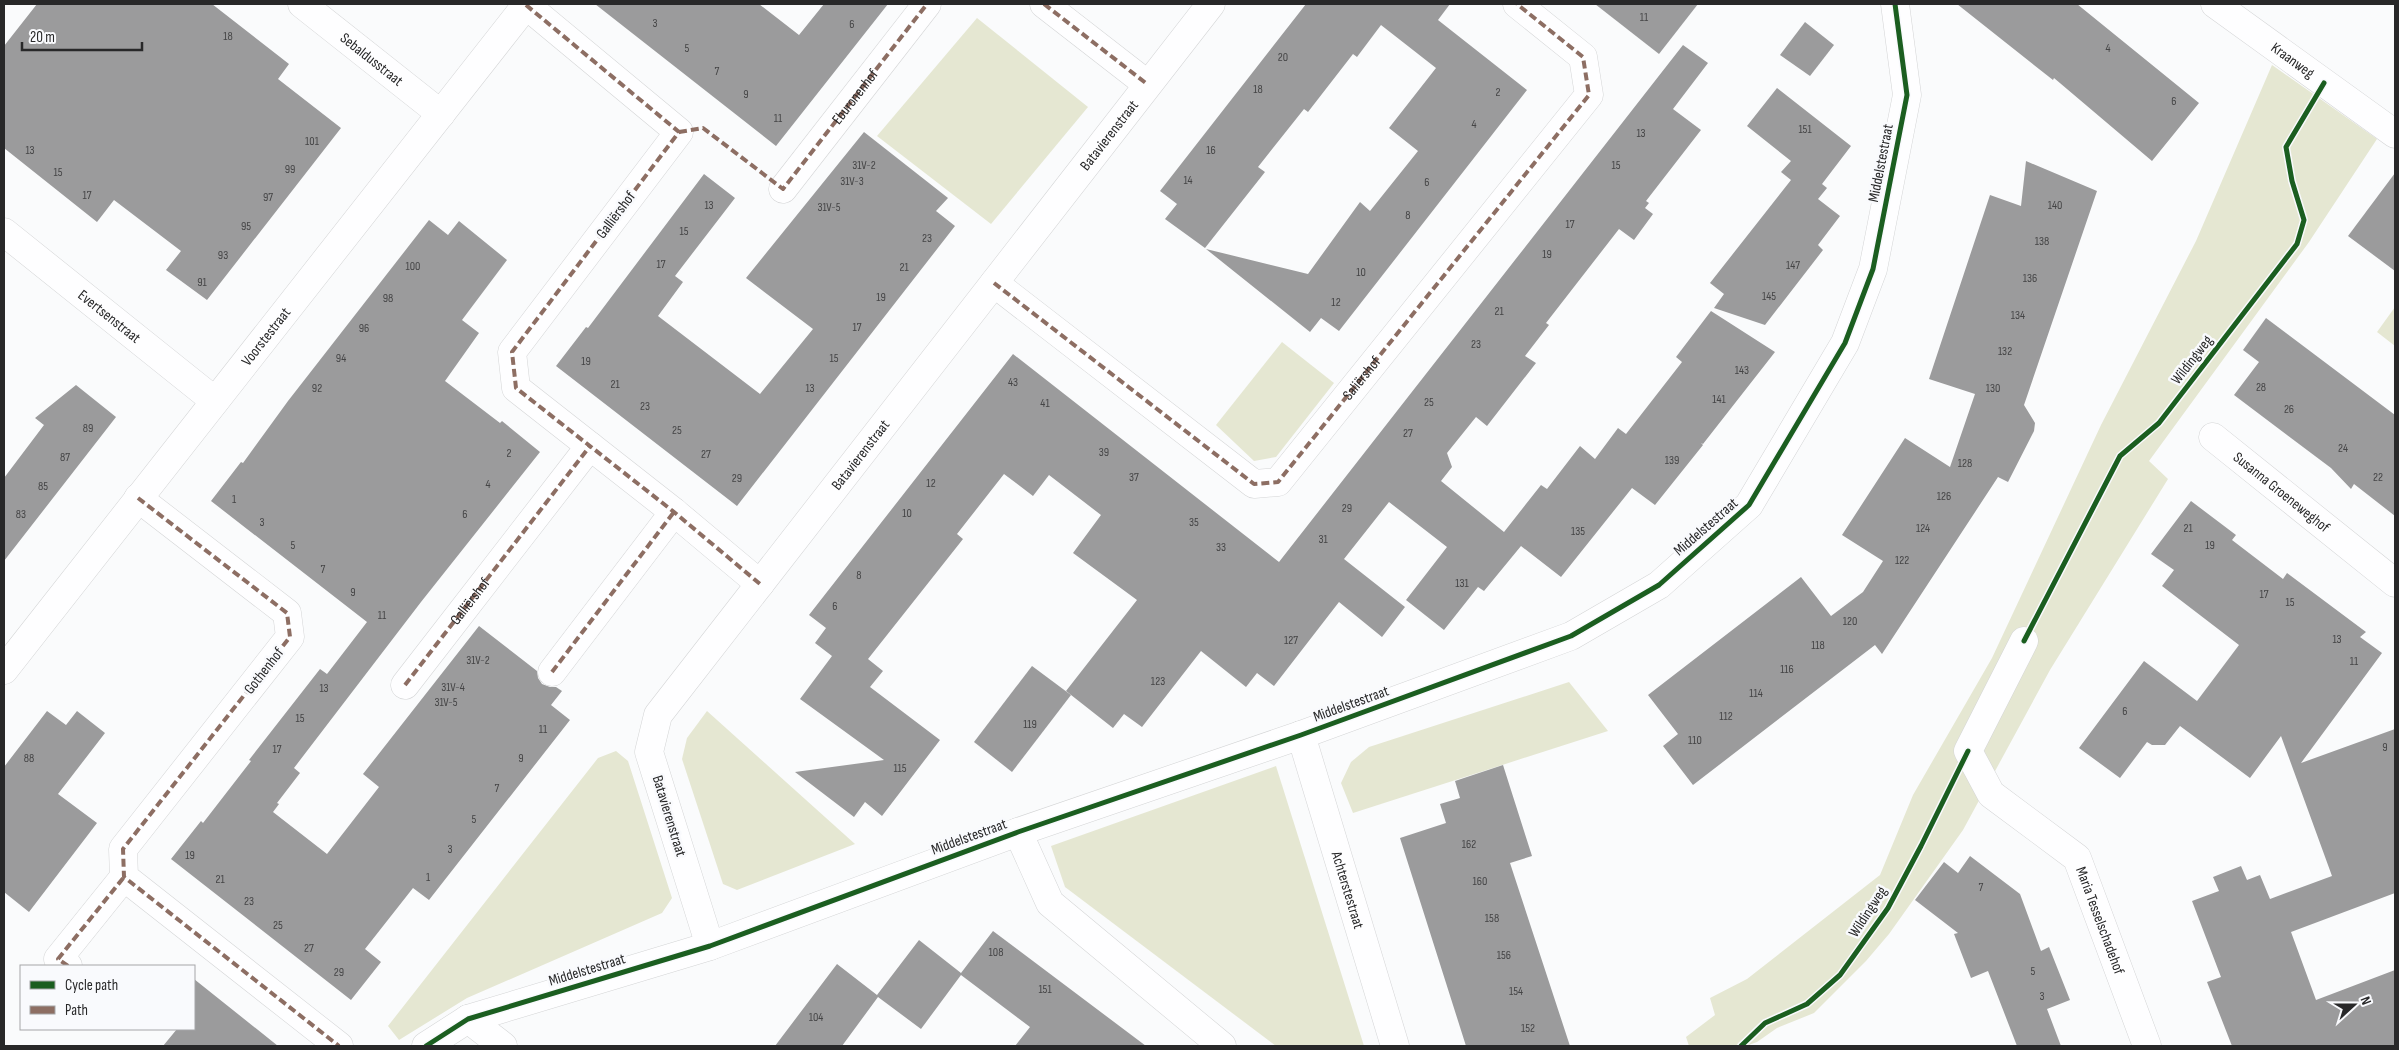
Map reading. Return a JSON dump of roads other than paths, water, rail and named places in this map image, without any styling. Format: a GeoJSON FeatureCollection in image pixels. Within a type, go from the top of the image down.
{"type":"FeatureCollection","features":[{"type":"Feature","properties":{"kind":"street","name":"Sebaldusstraat"},"geometry":{"type":"LineString","coordinates":[[302,4],[441,114]]}},
{"type":"Feature","properties":{"kind":"street","name":"Voorstestraat"},"geometry":{"type":"LineString","coordinates":[[4,670],[527,4]]}},
{"type":"Feature","properties":{"kind":"street","name":"Galliërshof"},"geometry":{"type":"LineString","coordinates":[[527,4],[679,132],[512,352],[516,388],[674,512],[760,584]]}},
{"type":"Feature","properties":{"kind":"street","name":"Eburonenhof"},"geometry":{"type":"LineString","coordinates":[[783,189],[927,4]]}},
{"type":"Feature","properties":{"kind":"street"},"geometry":{"type":"LineString","coordinates":[[1044,4],[1147,84]]}},
{"type":"Feature","properties":{"kind":"street","name":"Batavierenstraat"},"geometry":{"type":"LineString","coordinates":[[710,946],[649,752],[658,716],[1211,4]]}},
{"type":"Feature","properties":{"kind":"street","name":"Saliërshof"},"geometry":{"type":"LineString","coordinates":[[994,283],[1254,484],[1278,482],[1589,95],[1583,57],[1517,4]]}},
{"type":"Feature","properties":{"kind":"street","name":"Middelstestraat"},"geometry":{"type":"LineString","coordinates":[[426,1046],[468,1019],[710,946],[1018,832],[1302,736],[1571,636],[1658,585],[1750,505],[1845,343],[1873,269],[1907,95],[1895,4]]}},
{"type":"Feature","properties":{"kind":"street","name":"Kraanweg"},"geometry":{"type":"LineString","coordinates":[[2215,4],[2395,134]]}},
{"type":"Feature","properties":{"kind":"street","name":"Evertsenstraat"},"geometry":{"type":"LineString","coordinates":[[4,232],[215,401]]}},
{"type":"Feature","properties":{"kind":"street","name":"Susanna Groeneweghof"},"geometry":{"type":"LineString","coordinates":[[2213,437],[2395,584]]}},
{"type":"Feature","properties":{"kind":"street","name":"Galliërshof"},"geometry":{"type":"LineString","coordinates":[[405,685],[590,446]]}},
{"type":"Feature","properties":{"kind":"street","name":"Gothenhof"},"geometry":{"type":"LineString","coordinates":[[124,877],[123,850],[290,638],[287,613],[138,498]]}},
{"type":"Feature","properties":{"kind":"street"},"geometry":{"type":"LineString","coordinates":[[552,672],[674,512]]}},
{"type":"Feature","properties":{"kind":"street","name":"Maria Tesselschadehof"},"geometry":{"type":"LineString","coordinates":[[2024,641],[1968,751],[1991,794],[2077,858],[2148,1046]]}},
{"type":"Feature","properties":{"kind":"street","name":"Achterstestraat"},"geometry":{"type":"LineString","coordinates":[[1302,736],[1395,1046]]}},
{"type":"Feature","properties":{"kind":"street"},"geometry":{"type":"LineString","coordinates":[[1018,832],[1050,903],[1222,1046]]}},
{"type":"Feature","properties":{"kind":"street"},"geometry":{"type":"LineString","coordinates":[[67,965],[58,959],[124,877],[339,1046]]}},
{"type":"Feature","properties":{"kind":"street"},"geometry":{"type":"LineString","coordinates":[[468,1019],[503,1046]]}}]}
